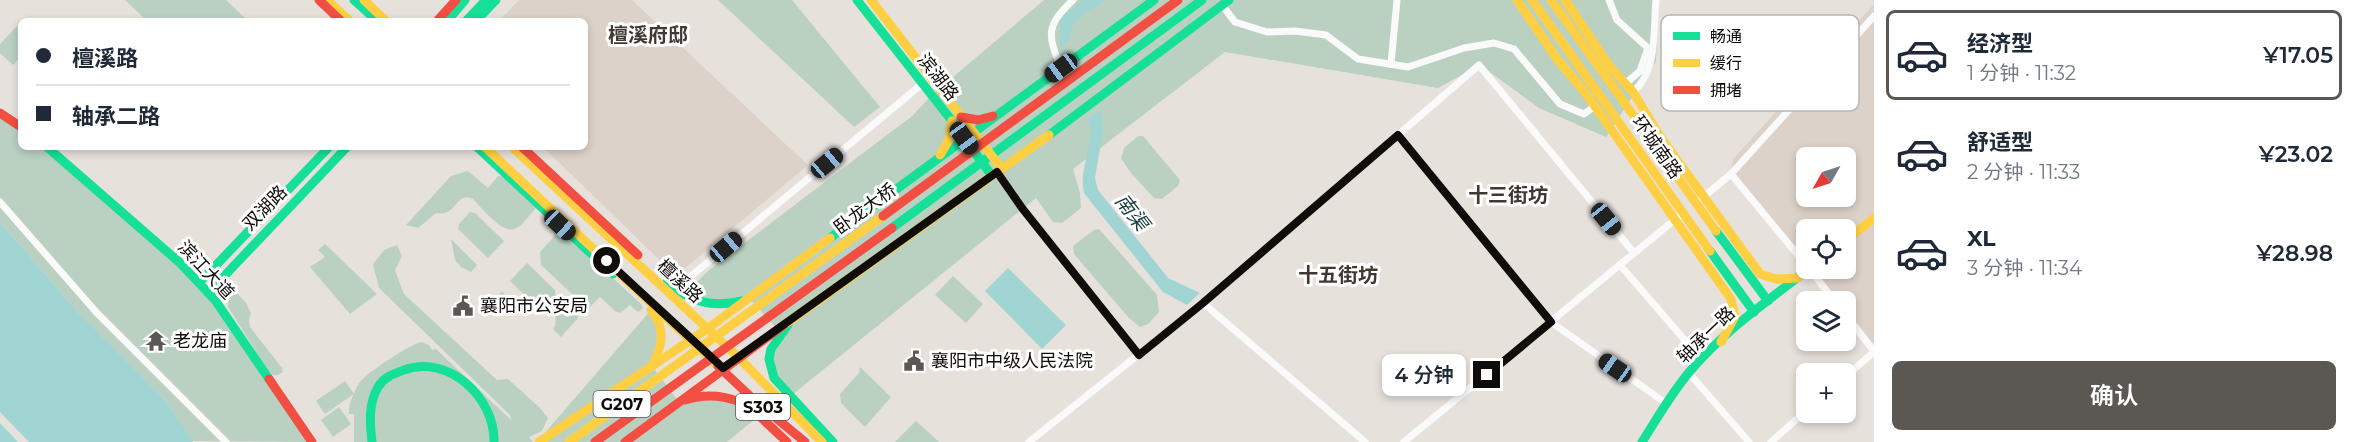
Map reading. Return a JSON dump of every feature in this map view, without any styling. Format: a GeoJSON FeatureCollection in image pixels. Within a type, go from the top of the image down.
{"type":"FeatureCollection","features":[{"type":"Feature","properties":{"kind":"main road"},"geometry":{"type":"LineString","coordinates":[[319,0],[339,18]]}},
{"type":"Feature","properties":{"kind":"main road"},"geometry":{"type":"LineString","coordinates":[[327,0],[347,18]]}},
{"type":"Feature","properties":{"kind":"main road"},"geometry":{"type":"LineString","coordinates":[[354,0],[374,18]]}},
{"type":"Feature","properties":{"kind":"main road"},"geometry":{"type":"LineString","coordinates":[[364,0],[383,18]]}},
{"type":"Feature","properties":{"kind":"main road"},"geometry":{"type":"LineString","coordinates":[[440,18],[456,0]]}},
{"type":"Feature","properties":{"kind":"main road"},"geometry":{"type":"LineString","coordinates":[[450,18],[465,0]]}},
{"type":"Feature","properties":{"kind":"main road"},"geometry":{"type":"LineString","coordinates":[[469,18],[486,0]]}},
{"type":"Feature","properties":{"kind":"main road"},"geometry":{"type":"LineString","coordinates":[[479,18],[496,0]]}},
{"type":"Feature","properties":{"kind":"main road","name":"滨湖路"},"geometry":{"type":"LineString","coordinates":[[857,0],[922,84],[973,132],[997,172]]}},
{"type":"Feature","properties":{"kind":"main road","name":"滨湖路"},"geometry":{"type":"LineString","coordinates":[[871,0],[957,119],[964,138],[997,172]]}},
{"type":"Feature","properties":{"kind":"main road"},"geometry":{"type":"LineString","coordinates":[[539,442],[750,299],[964,138],[1154,0]]}},
{"type":"Feature","properties":{"kind":"main road","name":"卧龙大桥"},"geometry":{"type":"LineString","coordinates":[[569,442],[1179,0]]}},
{"type":"Feature","properties":{"kind":"main road"},"geometry":{"type":"LineString","coordinates":[[1517,0],[1571,78],[1595,106],[1736,308],[1736,318],[1721,342]]}},
{"type":"Feature","properties":{"kind":"main road","name":"环城南路"},"geometry":{"type":"LineString","coordinates":[[1532,0],[1754,312]]}},
{"type":"Feature","properties":{"kind":"main road","name":"环城南路"},"geometry":{"type":"LineString","coordinates":[[1551,0],[1768,301]]}},
{"type":"Feature","properties":{"kind":"main road"},"geometry":{"type":"LineString","coordinates":[[1564,0],[1610,67],[1633,92],[1661,138],[1760,274],[1776,279],[1796,278]]}},
{"type":"Feature","properties":{"kind":"main road","name":"卧龙大桥"},"geometry":{"type":"LineString","coordinates":[[595,442],[984,161],[1198,2]]}},
{"type":"Feature","properties":{"kind":"main road"},"geometry":{"type":"LineString","coordinates":[[625,442],[738,357],[997,172],[1226,3]]}},
{"type":"Feature","properties":{"kind":"main road"},"geometry":{"type":"LineString","coordinates":[[0,113],[18,125]]}},
{"type":"Feature","properties":{"kind":"main road"},"geometry":{"type":"LineString","coordinates":[[939,158],[957,119],[978,120],[996,115]]}},
{"type":"Feature","properties":{"kind":"main road","name":"滨江大道"},"geometry":{"type":"LineString","coordinates":[[50,150],[179,262],[208,293],[312,442]]}},
{"type":"Feature","properties":{"kind":"main road","name":"双湖路"},"geometry":{"type":"LineString","coordinates":[[199,283],[326,150]]}},
{"type":"Feature","properties":{"kind":"main road","name":"双湖路"},"geometry":{"type":"LineString","coordinates":[[208,293],[344,150]]}},
{"type":"Feature","properties":{"kind":"main road"},"geometry":{"type":"LineString","coordinates":[[480,150],[660,320],[663,330],[662,341],[652,366]]}},
{"type":"Feature","properties":{"kind":"main road","name":"檀溪路"},"geometry":{"type":"LineString","coordinates":[[487,150],[723,368],[752,398],[804,441]]}},
{"type":"Feature","properties":{"kind":"main road","name":"檀溪路"},"geometry":{"type":"LineString","coordinates":[[515,150],[621,249],[672,291],[707,329],[822,442]]}},
{"type":"Feature","properties":{"kind":"main road"},"geometry":{"type":"LineString","coordinates":[[525,150],[638,255],[672,291],[697,303],[711,306],[750,299]]}},
{"type":"Feature","properties":{"kind":"main road"},"geometry":{"type":"LineString","coordinates":[[1856,232],[1874,218]]}},
{"type":"Feature","properties":{"kind":"main road"},"geometry":{"type":"LineString","coordinates":[[621,249],[638,255]]}},
{"type":"Feature","properties":{"kind":"main road"},"geometry":{"type":"LineString","coordinates":[[607,261],[617,278]]}},
{"type":"Feature","properties":{"kind":"main road","name":"轴承一路"},"geometry":{"type":"LineString","coordinates":[[1642,442],[1666,404],[1701,359],[1754,312],[1797,279]]}},
{"type":"Feature","properties":{"kind":"main road"},"geometry":{"type":"LineString","coordinates":[[799,314],[780,332],[771,349],[769,359],[774,378],[834,442]]}},
{"type":"Feature","properties":{"kind":"main road"},"geometry":{"type":"LineString","coordinates":[[372,442],[369,422],[372,399],[383,379],[406,368],[429,365],[454,372],[474,389],[492,418],[494,442]]}},
{"type":"Feature","properties":{"kind":"main road"},"geometry":{"type":"LineString","coordinates":[[679,402],[699,394],[711,393],[746,403],[804,441]]}},
{"type":"Feature","properties":{"kind":"main road"},"geometry":{"type":"LineString","coordinates":[[746,403],[787,442]]}},
{"type":"Feature","properties":{"kind":"street"},"geometry":{"type":"LineString","coordinates":[[1061,68],[1050,42],[1054,20],[1073,0]]}},
{"type":"Feature","properties":{"kind":"street"},"geometry":{"type":"LineString","coordinates":[[1390,64],[1397,0]]}},
{"type":"Feature","properties":{"kind":"street"},"geometry":{"type":"LineString","coordinates":[[1609,0],[1617,20],[1648,48],[1640,71],[1625,84]]}},
{"type":"Feature","properties":{"kind":"street"},"geometry":{"type":"LineString","coordinates":[[1633,92],[1649,71],[1656,0]]}},
{"type":"Feature","properties":{"kind":"street"},"geometry":{"type":"LineString","coordinates":[[1226,3],[1235,22],[1267,32],[1295,31],[1326,35],[1358,59],[1408,67],[1464,48],[1494,43],[1514,49],[1560,104],[1584,114],[1595,106]]}},
{"type":"Feature","properties":{"kind":"street"},"geometry":{"type":"LineString","coordinates":[[1859,33],[1874,16]]}},
{"type":"Feature","properties":{"kind":"street"},"geometry":{"type":"LineString","coordinates":[[1029,442],[1203,303],[1479,65],[1634,254]]}},
{"type":"Feature","properties":{"kind":"street"},"geometry":{"type":"LineString","coordinates":[[672,291],[922,84]]}},
{"type":"Feature","properties":{"kind":"street"},"geometry":{"type":"LineString","coordinates":[[1696,203],[1731,174],[1788,111]]}},
{"type":"Feature","properties":{"kind":"street"},"geometry":{"type":"LineString","coordinates":[[1398,135],[1551,322],[1666,404]]}},
{"type":"Feature","properties":{"kind":"street"},"geometry":{"type":"LineString","coordinates":[[997,172],[1022,208],[1139,355]]}},
{"type":"Feature","properties":{"kind":"street"},"geometry":{"type":"LineString","coordinates":[[1731,174],[1796,253]]}},
{"type":"Feature","properties":{"kind":"street"},"geometry":{"type":"LineString","coordinates":[[0,202],[97,313],[226,442]]}},
{"type":"Feature","properties":{"kind":"street"},"geometry":{"type":"LineString","coordinates":[[1404,442],[1683,213]]}},
{"type":"Feature","properties":{"kind":"street"},"geometry":{"type":"LineString","coordinates":[[1620,265],[1701,359]]}},
{"type":"Feature","properties":{"kind":"street"},"geometry":{"type":"LineString","coordinates":[[1817,279],[1826,291]]}},
{"type":"Feature","properties":{"kind":"street"},"geometry":{"type":"LineString","coordinates":[[1203,303],[1365,442]]}},
{"type":"Feature","properties":{"kind":"street"},"geometry":{"type":"LineString","coordinates":[[1856,328],[1874,352],[1856,368]]}},
{"type":"Feature","properties":{"kind":"street"},"geometry":{"type":"LineString","coordinates":[[1689,373],[1749,442]]}},
{"type":"Feature","properties":{"kind":"street"},"geometry":{"type":"LineString","coordinates":[[1771,442],[1796,420]]}},
{"type":"Feature","properties":{"kind":"shaded area"},"geometry":{"type":"Polygon","coordinates":[[[519,0],[632,0],[808,165],[676,276],[546,150],[588,150],[588,18],[502,18],[519,0]]]}},
{"type":"Feature","properties":{"kind":"shaded area"},"geometry":{"type":"Polygon","coordinates":[[[1874,4],[1874,351],[1856,329],[1856,291],[1826,291],[1815,279],[1856,279],[1856,219],[1796,219],[1796,255],[1731,174],[1733,159],[1777,111],[1859,111],[1859,20],[1874,4]]]}},
{"type":"Feature","properties":{"kind":"green space"},"geometry":{"type":"Polygon","coordinates":[[[125,0],[226,0],[245,18],[144,18],[125,0]]]}},
{"type":"Feature","properties":{"kind":"green space"},"geometry":{"type":"Polygon","coordinates":[[[718,0],[792,0],[880,107],[854,127],[718,0]]]}},
{"type":"Feature","properties":{"kind":"green space"},"geometry":{"type":"Polygon","coordinates":[[[1044,0],[1659,0],[1656,61],[1606,137],[1539,108],[1480,65],[1438,88],[1225,52],[1073,169],[1080,193],[1081,208],[1062,223],[1053,222],[1036,198],[792,395],[777,379],[771,366],[780,332],[750,299],[730,305],[683,296],[709,270],[912,116],[933,94],[1044,0]]]}},
{"type":"Feature","properties":{"kind":"green space"},"geometry":{"type":"Polygon","coordinates":[[[18,25],[18,59],[13,65],[0,53],[0,44],[18,25]]]}},
{"type":"Feature","properties":{"kind":"green space"},"geometry":{"type":"Polygon","coordinates":[[[0,111],[18,124],[18,150],[50,150],[208,293],[310,442],[191,441],[166,401],[76,310],[0,222],[0,111]]]}},
{"type":"Feature","properties":{"kind":"green space"},"geometry":{"type":"Polygon","coordinates":[[[1138,136],[1143,136],[1180,180],[1178,186],[1162,199],[1154,198],[1131,173],[1121,158],[1124,148],[1138,136]]]}},
{"type":"Feature","properties":{"kind":"green space"},"geometry":{"type":"Polygon","coordinates":[[[468,171],[488,188],[498,176],[504,177],[535,206],[535,209],[520,226],[509,229],[498,224],[473,199],[467,197],[462,198],[448,211],[436,213],[418,228],[406,225],[451,176],[468,171]]]}},
{"type":"Feature","properties":{"kind":"green space"},"geometry":{"type":"Polygon","coordinates":[[[470,212],[475,213],[504,241],[488,258],[458,229],[459,224],[470,212]]]}},
{"type":"Feature","properties":{"kind":"green space"},"geometry":{"type":"Polygon","coordinates":[[[1099,229],[1157,295],[1159,312],[1148,324],[1140,327],[1128,317],[1074,254],[1073,246],[1094,230],[1099,229]]]}},
{"type":"Feature","properties":{"kind":"green space"},"geometry":{"type":"Polygon","coordinates":[[[559,231],[564,233],[643,308],[638,312],[630,305],[620,313],[600,297],[590,307],[586,307],[541,265],[540,252],[559,231]]]}},
{"type":"Feature","properties":{"kind":"green space"},"geometry":{"type":"Polygon","coordinates":[[[451,239],[477,265],[471,272],[461,267],[455,260],[451,239]]]}},
{"type":"Feature","properties":{"kind":"green space"},"geometry":{"type":"Polygon","coordinates":[[[325,244],[377,294],[350,314],[310,267],[325,257],[318,250],[325,244]]]}},
{"type":"Feature","properties":{"kind":"green space"},"geometry":{"type":"Polygon","coordinates":[[[397,245],[402,256],[395,270],[404,294],[497,380],[508,379],[548,418],[542,431],[529,437],[533,442],[354,442],[354,414],[349,414],[349,410],[352,397],[360,382],[389,359],[421,342],[429,345],[432,350],[436,349],[511,420],[510,415],[379,288],[373,264],[384,250],[397,245]]]}},
{"type":"Feature","properties":{"kind":"green space"},"geometry":{"type":"Polygon","coordinates":[[[527,263],[555,290],[555,297],[544,307],[538,308],[510,281],[527,263]]]}},
{"type":"Feature","properties":{"kind":"green space"},"geometry":{"type":"Polygon","coordinates":[[[953,276],[983,304],[966,323],[935,295],[953,276]]]}},
{"type":"Feature","properties":{"kind":"green space"},"geometry":{"type":"Polygon","coordinates":[[[233,289],[246,303],[251,313],[250,327],[282,368],[283,372],[278,375],[272,375],[266,367],[228,307],[228,294],[233,289]]]}},
{"type":"Feature","properties":{"kind":"green space"},"geometry":{"type":"Polygon","coordinates":[[[502,291],[523,312],[510,311],[499,304],[501,301],[497,297],[502,291]]]}},
{"type":"Feature","properties":{"kind":"green space"},"geometry":{"type":"Polygon","coordinates":[[[565,304],[574,309],[578,318],[561,337],[553,329],[556,313],[565,304]]]}},
{"type":"Feature","properties":{"kind":"green space"},"geometry":{"type":"Polygon","coordinates":[[[651,310],[663,330],[652,366],[679,402],[711,393],[760,415],[727,442],[537,442],[651,310]]]}},
{"type":"Feature","properties":{"kind":"green space"},"geometry":{"type":"Polygon","coordinates":[[[860,367],[891,397],[865,427],[841,403],[840,394],[859,373],[860,367]]]}},
{"type":"Feature","properties":{"kind":"green space"},"geometry":{"type":"Polygon","coordinates":[[[345,381],[354,394],[325,414],[316,401],[345,381]]]}},
{"type":"Feature","properties":{"kind":"green space"},"geometry":{"type":"Polygon","coordinates":[[[339,407],[351,424],[333,437],[321,420],[339,407]]]}},
{"type":"Feature","properties":{"kind":"green space"},"geometry":{"type":"Polygon","coordinates":[[[916,421],[939,442],[895,442],[916,421]]]}},
{"type":"Feature","properties":{"kind":"water"},"geometry":{"type":"Polygon","coordinates":[[[1084,0],[1105,0],[1076,21],[1070,33],[1071,39],[1060,48],[1060,18],[1084,0]]]}},
{"type":"Feature","properties":{"kind":"water"},"geometry":{"type":"Polygon","coordinates":[[[1100,110],[1103,131],[1095,178],[1098,190],[1168,278],[1200,293],[1187,305],[1163,292],[1084,193],[1083,174],[1090,138],[1088,120],[1100,110]]]}},
{"type":"Feature","properties":{"kind":"water"},"geometry":{"type":"Polygon","coordinates":[[[0,222],[76,310],[166,401],[193,442],[29,442],[0,412],[0,222]]]}},
{"type":"Feature","properties":{"kind":"water"},"geometry":{"type":"Polygon","coordinates":[[[1008,268],[1066,325],[1042,349],[985,291],[1008,268]]]}},
{"type":"Feature","properties":{"kind":"water"},"geometry":{"type":"Polygon","coordinates":[[[0,423],[17,441],[18,442],[0,442],[0,423]]]}},
{"type":"Feature","properties":{"kind":"traffic: fast"},"geometry":{"type":"LineString","coordinates":[[354,0],[374,18]]}},
{"type":"Feature","properties":{"kind":"traffic: fast"},"geometry":{"type":"LineString","coordinates":[[450,18],[465,0]]}},
{"type":"Feature","properties":{"kind":"traffic: fast"},"geometry":{"type":"LineString","coordinates":[[469,18],[486,0]]}},
{"type":"Feature","properties":{"kind":"traffic: fast"},"geometry":{"type":"LineString","coordinates":[[479,18],[496,0]]}},
{"type":"Feature","properties":{"kind":"traffic: fast"},"geometry":{"type":"LineString","coordinates":[[857,0],[992,176]]}},
{"type":"Feature","properties":{"kind":"traffic: fast"},"geometry":{"type":"LineString","coordinates":[[830,238],[1154,0]]}},
{"type":"Feature","properties":{"kind":"traffic: fast"},"geometry":{"type":"LineString","coordinates":[[892,228],[1202,0]]}},
{"type":"Feature","properties":{"kind":"traffic: fast"},"geometry":{"type":"LineString","coordinates":[[1049,135],[1229,0]]}},
{"type":"Feature","properties":{"kind":"traffic: fast"},"geometry":{"type":"LineString","coordinates":[[50,150],[179,262],[215,300],[269,379]]}},
{"type":"Feature","properties":{"kind":"traffic: fast"},"geometry":{"type":"LineString","coordinates":[[199,283],[326,150]]}},
{"type":"Feature","properties":{"kind":"traffic: fast"},"geometry":{"type":"LineString","coordinates":[[208,293],[344,150]]}},
{"type":"Feature","properties":{"kind":"traffic: fast"},"geometry":{"type":"LineString","coordinates":[[480,150],[613,274]]}},
{"type":"Feature","properties":{"kind":"traffic: fast"},"geometry":{"type":"LineString","coordinates":[[1716,231],[1768,301]]}},
{"type":"Feature","properties":{"kind":"traffic: fast"},"geometry":{"type":"LineString","coordinates":[[1710,251],[1754,312]]}},
{"type":"Feature","properties":{"kind":"traffic: fast"},"geometry":{"type":"LineString","coordinates":[[1642,442],[1665,405],[1704,355],[1748,316],[1796,279]]}},
{"type":"Feature","properties":{"kind":"traffic: fast"},"geometry":{"type":"LineString","coordinates":[[667,282],[684,294],[702,302],[721,304],[742,301]]}},
{"type":"Feature","properties":{"kind":"traffic: fast"},"geometry":{"type":"LineString","coordinates":[[788,325],[771,349],[769,359],[774,378],[833,442]]}},
{"type":"Feature","properties":{"kind":"traffic: fast"},"geometry":{"type":"LineString","coordinates":[[372,442],[371,407],[378,387],[393,374],[421,367],[437,368],[452,374],[478,395],[487,410],[494,442]]}},
{"type":"Feature","properties":{"kind":"traffic: slow"},"geometry":{"type":"LineString","coordinates":[[327,0],[347,18]]}},
{"type":"Feature","properties":{"kind":"traffic: slow"},"geometry":{"type":"LineString","coordinates":[[364,0],[383,18]]}},
{"type":"Feature","properties":{"kind":"traffic: slow"},"geometry":{"type":"LineString","coordinates":[[871,0],[1002,169]]}},
{"type":"Feature","properties":{"kind":"traffic: slow"},"geometry":{"type":"LineString","coordinates":[[1517,0],[1557,59],[1584,91],[1731,299],[1735,316],[1721,342]]}},
{"type":"Feature","properties":{"kind":"traffic: slow"},"geometry":{"type":"LineString","coordinates":[[1532,0],[1710,251]]}},
{"type":"Feature","properties":{"kind":"traffic: slow"},"geometry":{"type":"LineString","coordinates":[[1551,0],[1716,231]]}},
{"type":"Feature","properties":{"kind":"traffic: slow"},"geometry":{"type":"LineString","coordinates":[[1565,0],[1610,67],[1633,92],[1661,138],[1760,274],[1776,279],[1796,278]]}},
{"type":"Feature","properties":{"kind":"traffic: slow"},"geometry":{"type":"LineString","coordinates":[[940,155],[949,140],[952,121]]}},
{"type":"Feature","properties":{"kind":"traffic: slow"},"geometry":{"type":"LineString","coordinates":[[784,325],[1049,135]]}},
{"type":"Feature","properties":{"kind":"traffic: slow"},"geometry":{"type":"LineString","coordinates":[[488,150],[718,366]]}},
{"type":"Feature","properties":{"kind":"traffic: slow"},"geometry":{"type":"LineString","coordinates":[[515,150],[738,357],[822,442]]}},
{"type":"Feature","properties":{"kind":"traffic: slow"},"geometry":{"type":"LineString","coordinates":[[569,442],[883,216]]}},
{"type":"Feature","properties":{"kind":"traffic: slow"},"geometry":{"type":"LineString","coordinates":[[1856,232],[1874,218]]}},
{"type":"Feature","properties":{"kind":"traffic: slow"},"geometry":{"type":"LineString","coordinates":[[539,442],[707,329],[830,238]]}},
{"type":"Feature","properties":{"kind":"traffic: slow"},"geometry":{"type":"LineString","coordinates":[[651,310],[661,331],[659,351],[652,366]]}},
{"type":"Feature","properties":{"kind":"traffic: jam"},"geometry":{"type":"LineString","coordinates":[[319,0],[338,18]]}},
{"type":"Feature","properties":{"kind":"traffic: jam"},"geometry":{"type":"LineString","coordinates":[[440,18],[456,0]]}},
{"type":"Feature","properties":{"kind":"traffic: jam"},"geometry":{"type":"LineString","coordinates":[[883,216],[1178,0]]}},
{"type":"Feature","properties":{"kind":"traffic: jam"},"geometry":{"type":"LineString","coordinates":[[0,113],[18,125]]}},
{"type":"Feature","properties":{"kind":"traffic: jam"},"geometry":{"type":"LineString","coordinates":[[961,117],[978,120],[993,116]]}},
{"type":"Feature","properties":{"kind":"traffic: jam"},"geometry":{"type":"LineString","coordinates":[[525,150],[638,255]]}},
{"type":"Feature","properties":{"kind":"traffic: jam"},"geometry":{"type":"LineString","coordinates":[[595,442],[892,228]]}},
{"type":"Feature","properties":{"kind":"traffic: jam"},"geometry":{"type":"LineString","coordinates":[[625,442],[784,325]]}},
{"type":"Feature","properties":{"kind":"traffic: jam"},"geometry":{"type":"LineString","coordinates":[[718,366],[805,442]]}},
{"type":"Feature","properties":{"kind":"traffic: jam"},"geometry":{"type":"LineString","coordinates":[[269,379],[312,442]]}},
{"type":"Feature","properties":{"kind":"traffic: jam"},"geometry":{"type":"LineString","coordinates":[[685,400],[705,396],[724,397],[761,412]]}},
{"type":"Feature","properties":{"kind":"traffic: jam"},"geometry":{"type":"LineString","coordinates":[[754,411],[787,442]]}},
{"type":"Feature","properties":{"kind":"place","name":"襄阳市公安局"},"geometry":{"type":"Point","coordinates":[463,306]}},
{"type":"Feature","properties":{"kind":"place","name":"老龙庙"},"geometry":{"type":"Point","coordinates":[156,341]}},
{"type":"Feature","properties":{"kind":"place","name":"襄阳市中级人民法院"},"geometry":{"type":"Point","coordinates":[914,361]}},
{"type":"Feature","properties":{"kind":"district","name":"檀溪府邸"},"geometry":{"type":"Point","coordinates":[648,35]}},
{"type":"Feature","properties":{"kind":"district","name":"十三街坊"},"geometry":{"type":"Point","coordinates":[1508,195]}},
{"type":"Feature","properties":{"kind":"district","name":"十五街坊"},"geometry":{"type":"Point","coordinates":[1338,275]}},
{"type":"Feature","properties":{"kind":"route"},"geometry":{"type":"LineString","coordinates":[[607,261],[723,368],[997,172],[1022,208],[1139,355],[1203,303],[1398,135],[1551,322],[1487,375]]}},
{"type":"Feature","properties":{"kind":"water label","name":"南渠"},"geometry":{"type":"Point","coordinates":[1132,212]}}]}
